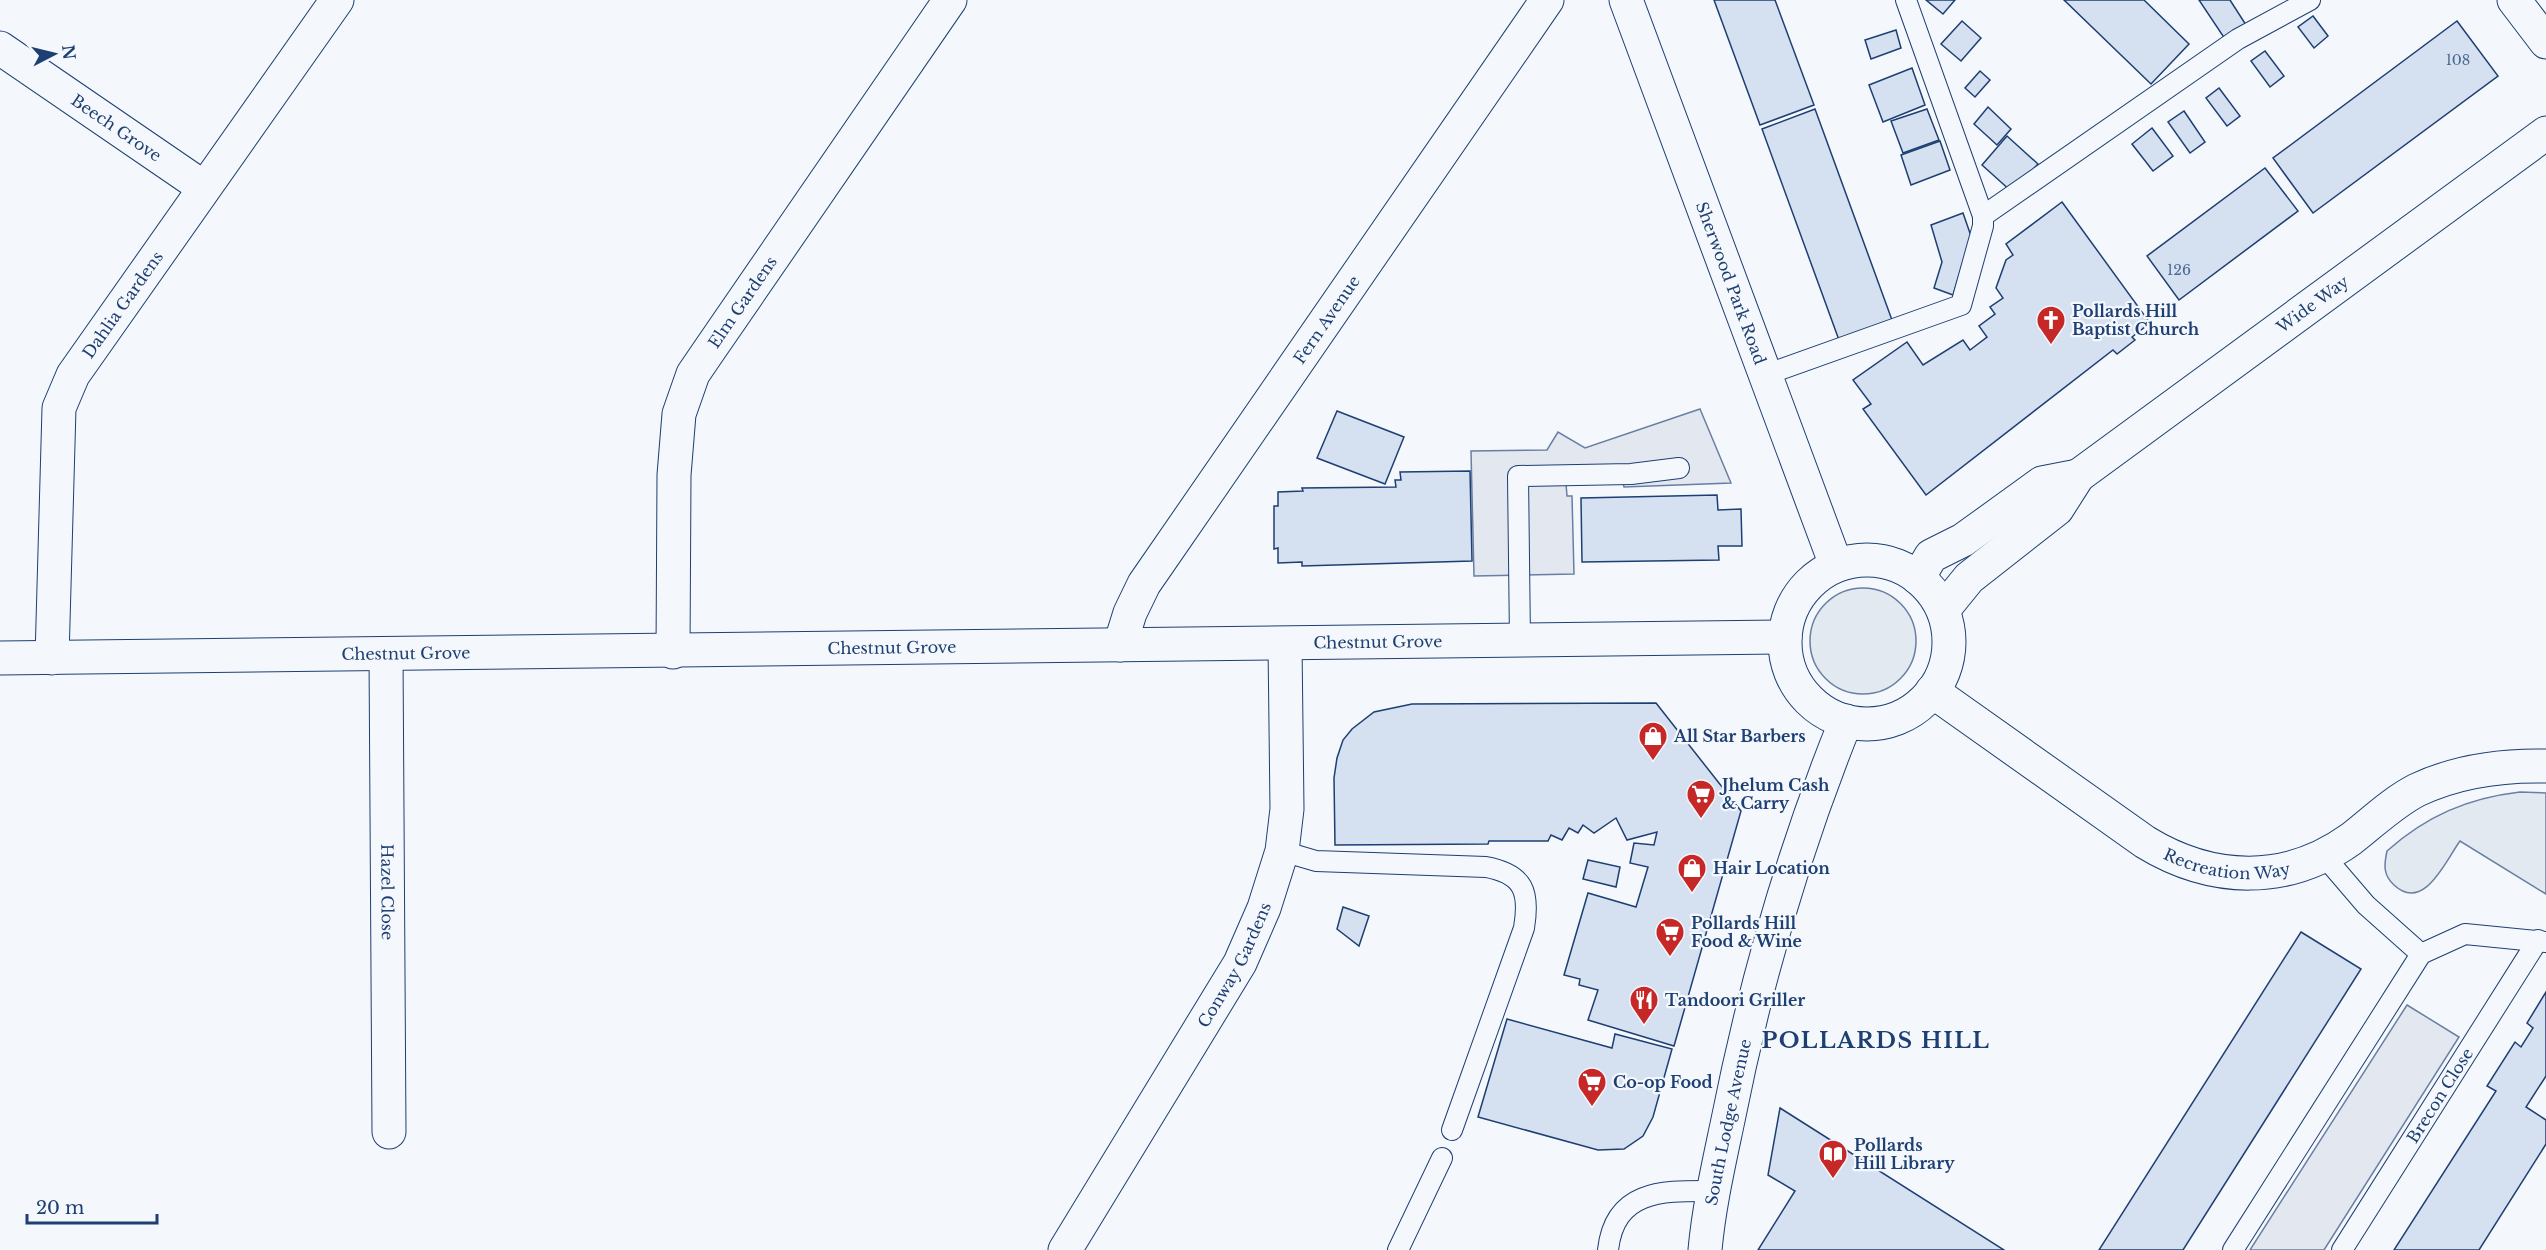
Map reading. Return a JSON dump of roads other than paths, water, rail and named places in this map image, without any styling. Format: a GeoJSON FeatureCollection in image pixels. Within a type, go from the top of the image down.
{"type":"FeatureCollection","features":[{"type":"Feature","properties":{"kind":"street","name":"Dahlia Gardens"},"geometry":{"type":"LineString","coordinates":[[52,658],[59,408],[73,375],[203,187],[337,0]]}},
{"type":"Feature","properties":{"kind":"street","name":"Elm Gardens"},"geometry":{"type":"LineString","coordinates":[[673,652],[674,475],[679,414],[687,389],[708,352],[950,0]]}},
{"type":"Feature","properties":{"kind":"street","name":"Fern Avenue"},"geometry":{"type":"LineString","coordinates":[[1120,645],[1130,613],[1144,585],[1547,0]]}},
{"type":"Feature","properties":{"kind":"street","name":"Sherwood Park Road"},"geometry":{"type":"LineString","coordinates":[[1626,0],[1836,565]]}},
{"type":"Feature","properties":{"kind":"street"},"geometry":{"type":"LineString","coordinates":[[2514,0],[2546,42]]}},
{"type":"Feature","properties":{"kind":"street","name":"Beech Grove"},"geometry":{"type":"LineString","coordinates":[[0,48],[203,187]]}},
{"type":"Feature","properties":{"kind":"street","name":"Wide Way"},"geometry":{"type":"LineString","coordinates":[[1943,610],[1969,578],[2057,509],[2078,476],[2546,133]]}},
{"type":"Feature","properties":{"kind":"street","name":"Wide Way"},"geometry":{"type":"LineString","coordinates":[[1918,578],[1931,556],[1963,540],[2042,483],[2078,476]]}},
{"type":"Feature","properties":{"kind":"street"},"geometry":{"type":"LineString","coordinates":[[1858,560],[1877,560],[1897,565],[1918,578],[1943,610],[1949,635],[1947,661],[1932,691],[1921,704],[1888,721],[1868,724],[1846,722],[1816,706],[1803,694],[1795,682],[1787,661],[1785,637],[1789,615],[1796,600],[1807,586],[1836,565],[1858,560]]}},
{"type":"Feature","properties":{"kind":"street","name":"Chestnut Grove"},"geometry":{"type":"LineString","coordinates":[[0,658],[673,652],[1785,637]]}},
{"type":"Feature","properties":{"kind":"street","name":"Conway Gardens"},"geometry":{"type":"LineString","coordinates":[[1065,1250],[1240,963],[1264,908],[1282,851],[1287,809],[1286,644]]}},
{"type":"Feature","properties":{"kind":"street","name":"Hazel Close"},"geometry":{"type":"LineString","coordinates":[[386,654],[390,1132]]}},
{"type":"Feature","properties":{"kind":"street","name":"Recreation Way"},"geometry":{"type":"LineString","coordinates":[[1932,691],[2145,842],[2177,860],[2214,870],[2257,873],[2294,867],[2324,856],[2400,800],[2430,785],[2480,770],[2546,766]]}},
{"type":"Feature","properties":{"kind":"street","name":"South Lodge Avenue"},"geometry":{"type":"LineString","coordinates":[[1705,1250],[1740,1058],[1763,970],[1789,879],[1826,770],[1846,722]]}},
{"type":"Feature","properties":{"kind":"lane"},"geometry":{"type":"LineString","coordinates":[[1766,375],[1961,305],[1983,226],[1983,216],[1906,0]]}},
{"type":"Feature","properties":{"kind":"lane"},"geometry":{"type":"LineString","coordinates":[[1983,216],[2238,39],[2310,0]]}},
{"type":"Feature","properties":{"kind":"lane"},"geometry":{"type":"LineString","coordinates":[[1520,641],[1518,476],[1631,474],[1679,468]]}},
{"type":"Feature","properties":{"kind":"lane"},"geometry":{"type":"LineString","coordinates":[[1282,851],[1316,861],[1486,867],[1504,870],[1520,883],[1528,902],[1524,928],[1452,1130]]}},
{"type":"Feature","properties":{"kind":"lane"},"geometry":{"type":"LineString","coordinates":[[2233,1250],[2421,954],[2366,905],[2324,856]]}},
{"type":"Feature","properties":{"kind":"lane","name":"Brecon Close"},"geometry":{"type":"LineString","coordinates":[[2343,1250],[2542,941],[2465,934],[2421,954]]}},
{"type":"Feature","properties":{"kind":"lane"},"geometry":{"type":"LineString","coordinates":[[1398,1250],[1442,1158]]}},
{"type":"Feature","properties":{"kind":"lane"},"geometry":{"type":"LineString","coordinates":[[1608,1250],[1619,1216],[1637,1199],[1665,1191],[1714,1191]]}},
{"type":"Feature","properties":{"kind":"place","name":"Pollards Hill Baptist Church"},"geometry":{"type":"Point","coordinates":[2051,346]}},
{"type":"Feature","properties":{"kind":"place","name":"All Star Barbers"},"geometry":{"type":"Point","coordinates":[1653,762]}},
{"type":"Feature","properties":{"kind":"place","name":"Jhelum Cash & Carry"},"geometry":{"type":"Point","coordinates":[1701,820]}},
{"type":"Feature","properties":{"kind":"place","name":"Hair Location"},"geometry":{"type":"Point","coordinates":[1692,894]}},
{"type":"Feature","properties":{"kind":"place","name":"Pollards Hill Food & Wine"},"geometry":{"type":"Point","coordinates":[1670,958]}},
{"type":"Feature","properties":{"kind":"place","name":"Tandoori Griller"},"geometry":{"type":"Point","coordinates":[1644,1026]}},
{"type":"Feature","properties":{"kind":"place","name":"Co-op Food"},"geometry":{"type":"Point","coordinates":[1592,1108]}},
{"type":"Feature","properties":{"kind":"place","name":"Pollards Hill Library"},"geometry":{"type":"Point","coordinates":[1833,1180]}},
{"type":"Feature","properties":{"kind":"district","name":"POLLARDS HILL"},"geometry":{"type":"Point","coordinates":[1876,1040]}}]}
